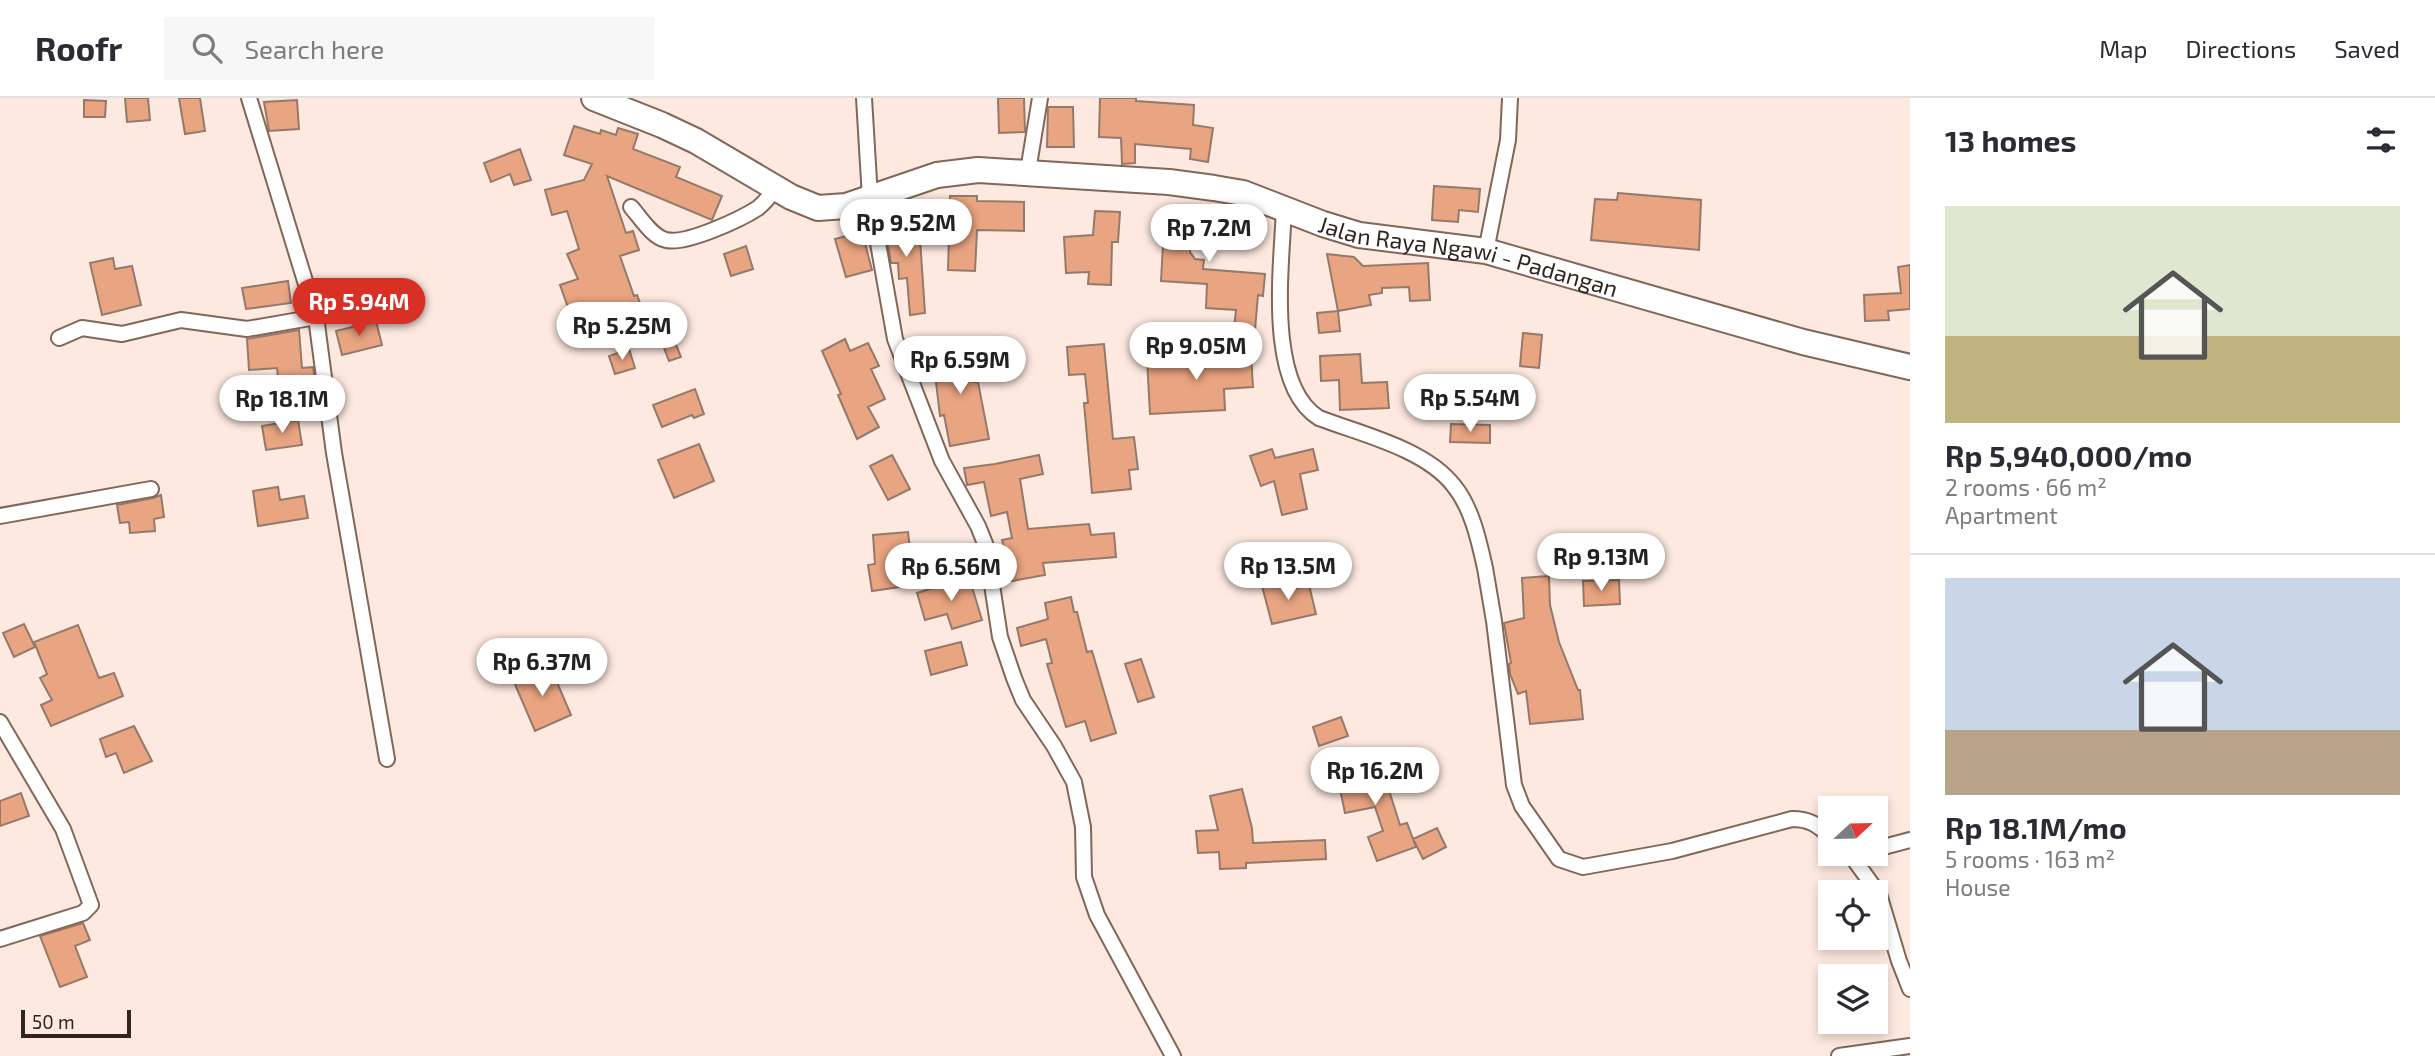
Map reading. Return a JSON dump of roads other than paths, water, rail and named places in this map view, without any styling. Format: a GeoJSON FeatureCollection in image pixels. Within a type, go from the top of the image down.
{"type":"FeatureCollection","features":[{"type":"Feature","properties":{"kind":"highway","name":"Jalan Raya Ngawi - Padangan"},"geometry":{"type":"LineString","coordinates":[[594,98],[696,141],[799,201],[818,208],[846,206],[937,175],[978,170],[1028,171],[1214,188],[1243,193],[1323,224],[1359,234],[1486,251],[1803,342],[1910,367]]}},
{"type":"Feature","properties":{"kind":"street"},"geometry":{"type":"LineString","coordinates":[[249,98],[316,317],[335,460],[387,759]]}},
{"type":"Feature","properties":{"kind":"street"},"geometry":{"type":"LineString","coordinates":[[864,98],[870,198],[899,352],[942,461],[986,546],[1006,658],[1023,700],[1074,782],[1083,827],[1084,877],[1097,915],[1173,1056]]}},
{"type":"Feature","properties":{"kind":"street"},"geometry":{"type":"LineString","coordinates":[[1028,171],[1040,98]]}},
{"type":"Feature","properties":{"kind":"street"},"geometry":{"type":"LineString","coordinates":[[1486,251],[1508,140],[1510,98]]}},
{"type":"Feature","properties":{"kind":"street"},"geometry":{"type":"LineString","coordinates":[[632,207],[654,233],[664,240],[678,240],[742,217],[767,200],[776,188]]}},
{"type":"Feature","properties":{"kind":"street"},"geometry":{"type":"LineString","coordinates":[[1284,208],[1280,323],[1289,377],[1306,410],[1319,418],[1416,456],[1442,473],[1456,488],[1478,538],[1485,568],[1516,794],[1559,859],[1583,867],[1672,851],[1792,819],[1805,819],[1818,826]]}},
{"type":"Feature","properties":{"kind":"street"},"geometry":{"type":"LineString","coordinates":[[59,338],[82,328],[122,334],[181,320],[247,329],[316,317]]}},
{"type":"Feature","properties":{"kind":"street"},"geometry":{"type":"LineString","coordinates":[[0,516],[151,489]]}},
{"type":"Feature","properties":{"kind":"street"},"geometry":{"type":"LineString","coordinates":[[0,722],[63,829],[91,905],[83,913],[0,939]]}},
{"type":"Feature","properties":{"kind":"street"},"geometry":{"type":"LineString","coordinates":[[1888,846],[1910,840]]}},
{"type":"Feature","properties":{"kind":"street"},"geometry":{"type":"LineString","coordinates":[[1860,866],[1879,894],[1910,989]]}},
{"type":"Feature","properties":{"kind":"street"},"geometry":{"type":"LineString","coordinates":[[1839,1056],[1910,1046]]}}]}
